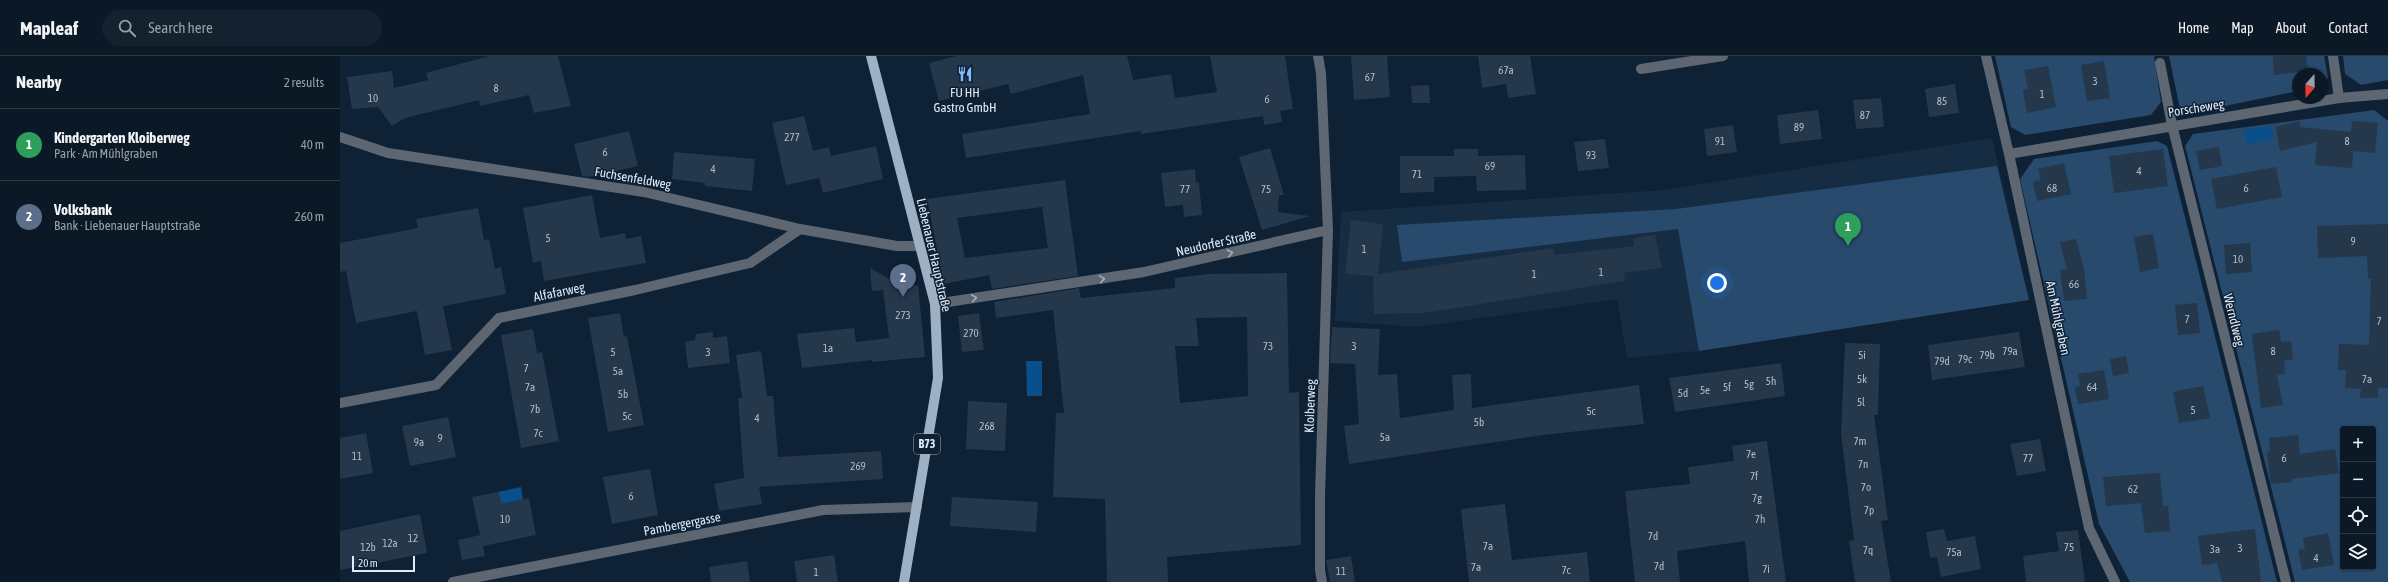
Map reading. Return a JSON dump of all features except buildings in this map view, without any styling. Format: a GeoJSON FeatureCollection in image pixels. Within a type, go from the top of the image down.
{"type":"FeatureCollection","features":[{"type":"Feature","properties":{"kind":"main road","name":"Liebenauer Hauptstraße"},"geometry":{"type":"LineString","coordinates":[[871,56],[935,304],[938,378],[904,582]]}},
{"type":"Feature","properties":{"kind":"street"},"geometry":{"type":"LineString","coordinates":[[1318,56],[1321,73],[1328,230]]}},
{"type":"Feature","properties":{"kind":"street"},"geometry":{"type":"LineString","coordinates":[[1640,69],[1723,56]]}},
{"type":"Feature","properties":{"kind":"street","name":"Am Mühlgraben"},"geometry":{"type":"LineString","coordinates":[[1986,56],[2009,154],[2089,528],[2115,582]]}},
{"type":"Feature","properties":{"kind":"street"},"geometry":{"type":"LineString","coordinates":[[2333,56],[2339,98]]}},
{"type":"Feature","properties":{"kind":"street","name":"Werndlweg"},"geometry":{"type":"LineString","coordinates":[[2160,63],[2172,126],[2286,582]]}},
{"type":"Feature","properties":{"kind":"street","name":"Porscheweg"},"geometry":{"type":"LineString","coordinates":[[2009,154],[2339,98],[2388,94]]}},
{"type":"Feature","properties":{"kind":"street","name":"Fuchsenfeldweg"},"geometry":{"type":"LineString","coordinates":[[340,137],[388,153],[644,192],[800,229],[897,246],[920,246]]}},
{"type":"Feature","properties":{"kind":"street","name":"Alfafarweg"},"geometry":{"type":"LineString","coordinates":[[340,403],[436,385],[499,318],[635,290],[750,263],[800,229]]}},
{"type":"Feature","properties":{"kind":"street","name":"Neudorfer Straße"},"geometry":{"type":"LineString","coordinates":[[935,304],[1144,272],[1328,230]]}},
{"type":"Feature","properties":{"kind":"street","name":"Kloiberweg"},"geometry":{"type":"LineString","coordinates":[[1322,582],[1320,570],[1320,496],[1328,230]]}},
{"type":"Feature","properties":{"kind":"street","name":"Pambergergasse"},"geometry":{"type":"LineString","coordinates":[[454,582],[823,510],[917,507]]}},
{"type":"Feature","properties":{"kind":"shaded area"},"geometry":{"type":"Polygon","coordinates":[[[1995,56],[2154,56],[2161,102],[2151,115],[2025,135],[2011,127],[1995,56]]]}},
{"type":"Feature","properties":{"kind":"shaded area"},"geometry":{"type":"Polygon","coordinates":[[[2169,56],[2324,56],[2326,68],[2292,68],[2292,92],[2186,114],[2180,109],[2169,56]]]}},
{"type":"Feature","properties":{"kind":"shaded area"},"geometry":{"type":"Polygon","coordinates":[[[2343,56],[2388,56],[2388,80],[2361,85],[2345,74],[2343,56]]]}},
{"type":"Feature","properties":{"kind":"shaded area"},"geometry":{"type":"Polygon","coordinates":[[[2374,110],[2388,121],[2388,582],[2295,582],[2185,146],[2193,134],[2374,110]]]}},
{"type":"Feature","properties":{"kind":"shaded area"},"geometry":{"type":"Polygon","coordinates":[[[2271,126],[2273,140],[2247,144],[2244,130],[2271,126]]]}},
{"type":"Feature","properties":{"kind":"shaded area"},"geometry":{"type":"Polygon","coordinates":[[[1992,138],[2029,300],[1699,351],[1627,358],[1617,299],[1419,327],[1335,321],[1341,212],[1664,190],[1992,138]]]}},
{"type":"Feature","properties":{"kind":"shaded area"},"geometry":{"type":"Polygon","coordinates":[[[2157,141],[2167,146],[2277,582],[2130,582],[2099,524],[2020,179],[2034,159],[2157,141]]]}},
{"type":"Feature","properties":{"kind":"shaded area"},"geometry":{"type":"Polygon","coordinates":[[[1997,166],[2029,300],[1699,351],[1678,229],[1402,262],[1397,225],[1676,209],[1997,166]]]}},
{"type":"Feature","properties":{"kind":"shaded area"},"geometry":{"type":"Polygon","coordinates":[[[1026,361],[1042,361],[1042,396],[1027,396],[1026,361]]]}},
{"type":"Feature","properties":{"kind":"shaded area"},"geometry":{"type":"Polygon","coordinates":[[[521,487],[523,500],[501,504],[498,492],[521,487]]]}},
{"type":"Feature","properties":{"kind":"place","name":"FU HH Gastro GmbH"},"geometry":{"type":"Point","coordinates":[965,74]}},
{"type":"Feature","properties":{"kind":"place","name":"Kindergarten Kloiberweg"},"geometry":{"type":"Point","coordinates":[1848,246]}},
{"type":"Feature","properties":{"kind":"place","name":"Volksbank"},"geometry":{"type":"Point","coordinates":[903,297]}}]}
